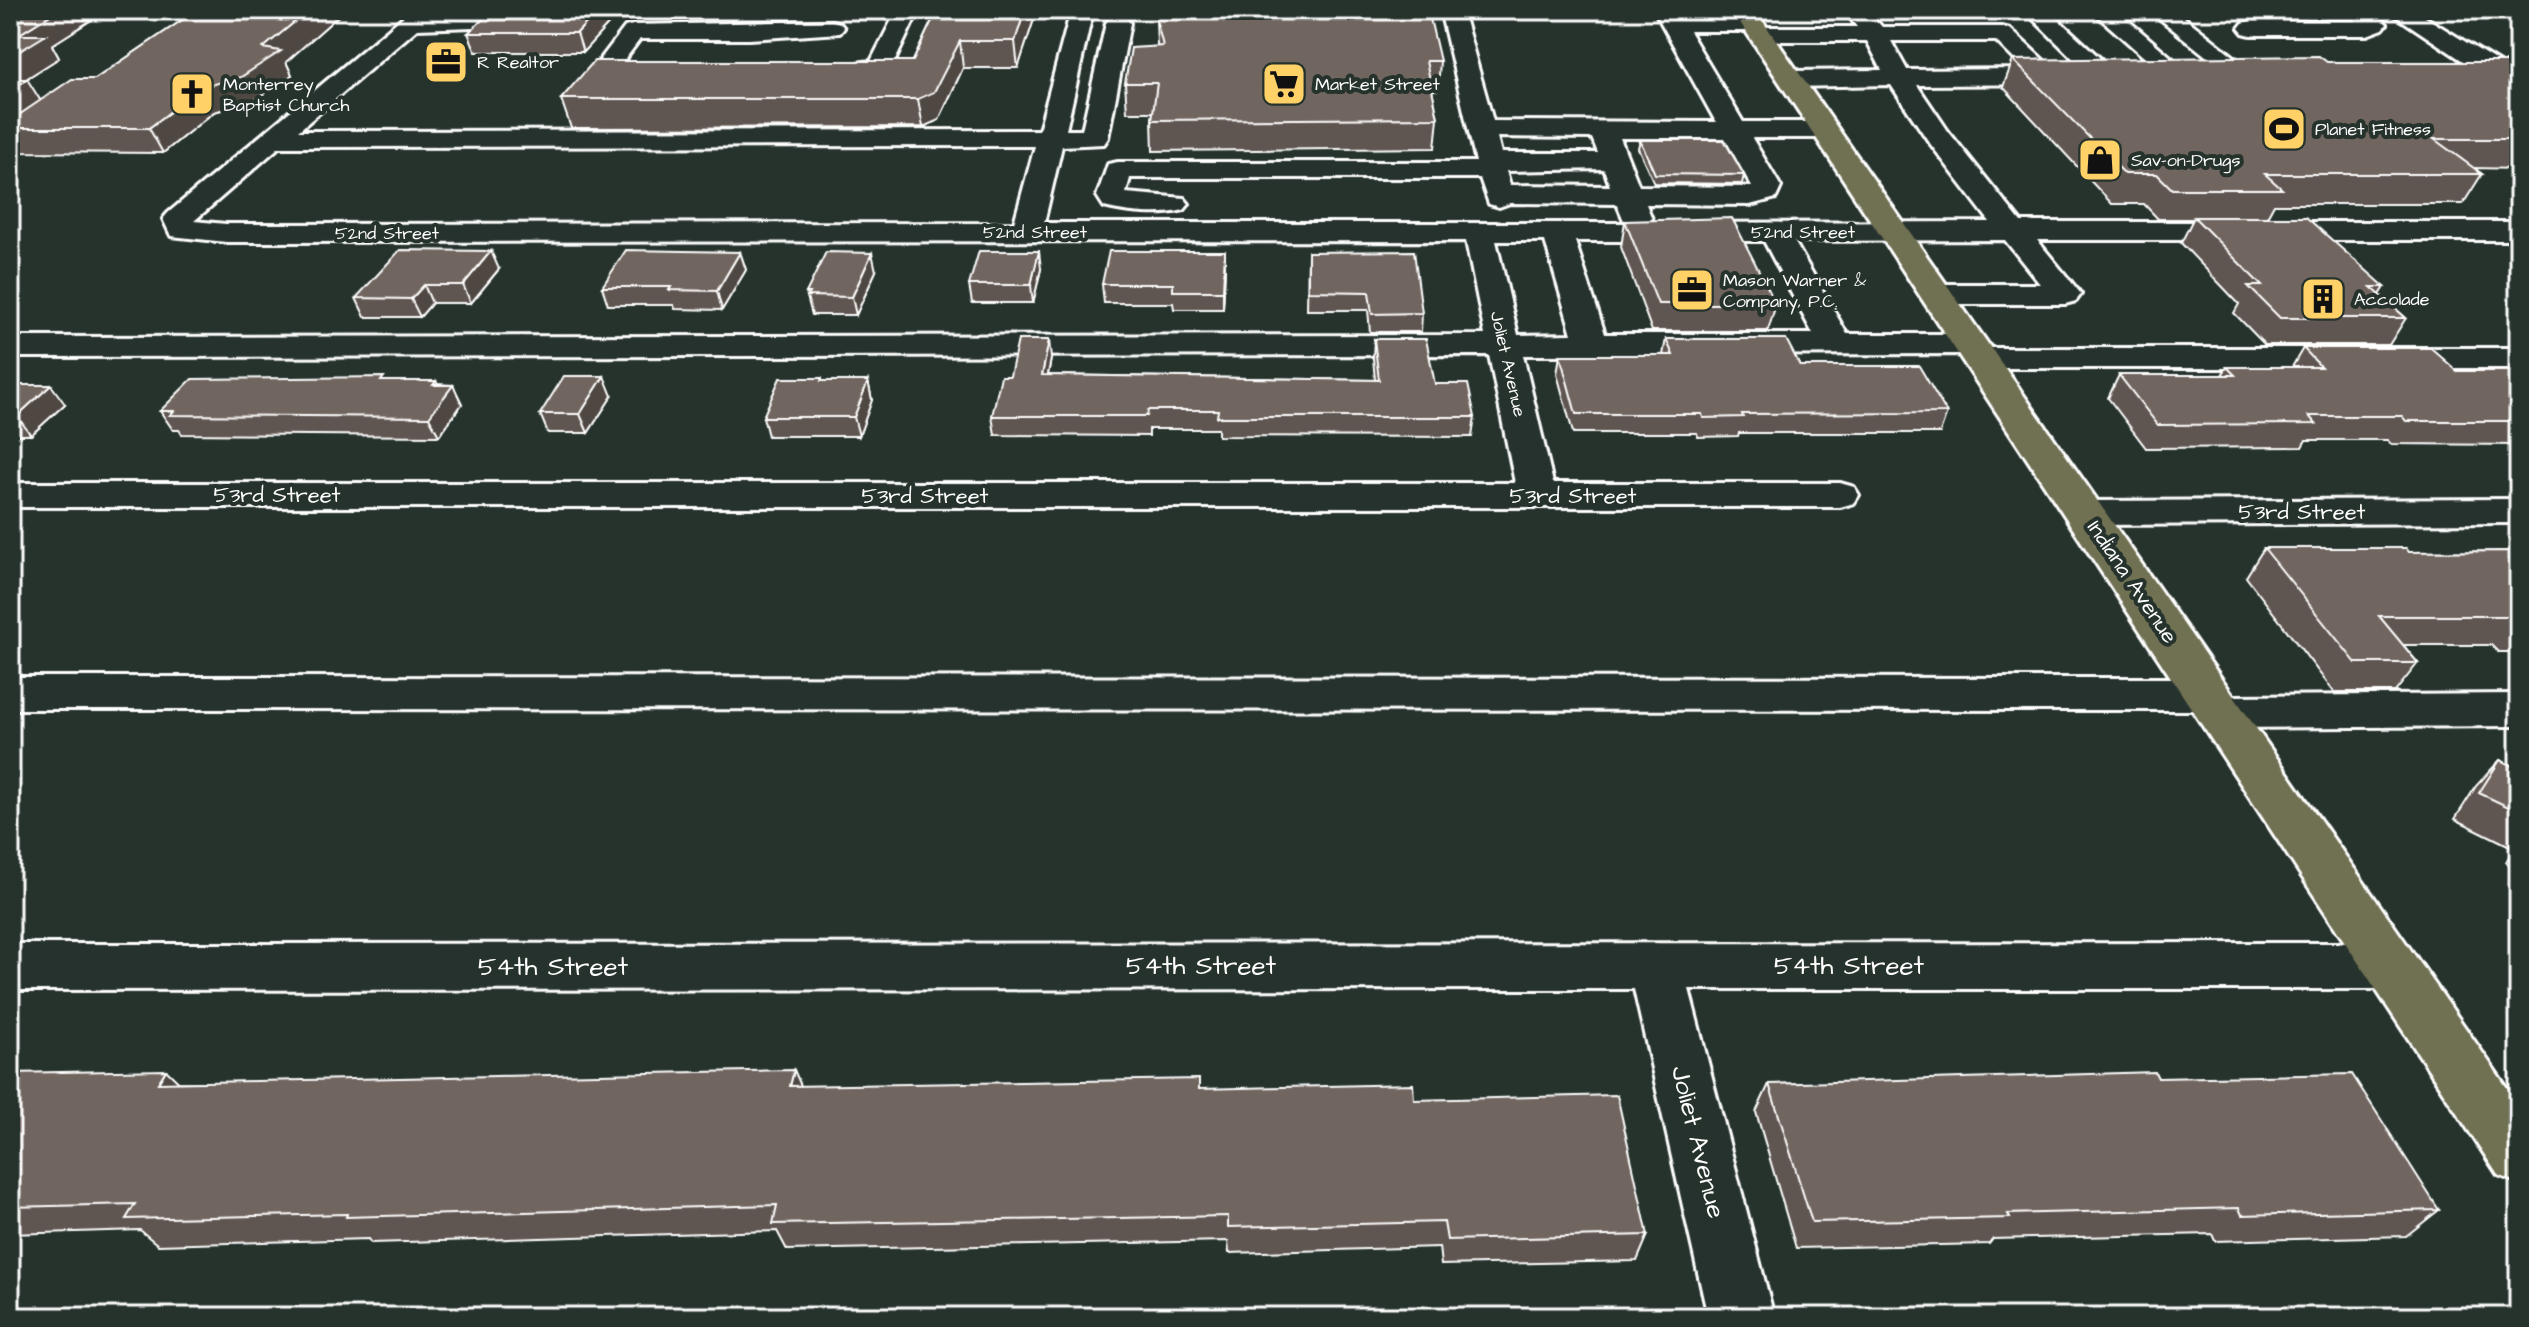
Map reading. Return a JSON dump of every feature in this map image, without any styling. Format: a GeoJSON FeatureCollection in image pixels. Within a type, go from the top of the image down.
{"type":"FeatureCollection","features":[{"type":"Feature","properties":{"kind":"main road","name":"Indiana Avenue"},"geometry":{"type":"LineString","coordinates":[[1752,23],[2519,1155]]}},
{"type":"Feature","properties":{"kind":"street"},"geometry":{"type":"LineString","coordinates":[[272,139],[418,16],[466,22],[479,10]]}},
{"type":"Feature","properties":{"kind":"street"},"geometry":{"type":"LineString","coordinates":[[837,19],[805,73],[875,70],[881,65],[908,10]]}},
{"type":"Feature","properties":{"kind":"street","name":"Joliet Avenue"},"geometry":{"type":"LineString","coordinates":[[1451,10],[1483,129],[1504,345],[1537,496]]}},
{"type":"Feature","properties":{"kind":"street"},"geometry":{"type":"LineString","coordinates":[[1855,10],[1875,34],[1918,111],[2065,294],[1936,294]]}},
{"type":"Feature","properties":{"kind":"street"},"geometry":{"type":"LineString","coordinates":[[2035,10],[2105,76]]}},
{"type":"Feature","properties":{"kind":"street"},"geometry":{"type":"LineString","coordinates":[[2102,10],[2180,76]]}},
{"type":"Feature","properties":{"kind":"street"},"geometry":{"type":"LineString","coordinates":[[2160,10],[2246,76]]}},
{"type":"Feature","properties":{"kind":"street"},"geometry":{"type":"LineString","coordinates":[[2227,10],[2283,52]]}},
{"type":"Feature","properties":{"kind":"street"},"geometry":{"type":"LineString","coordinates":[[2251,28],[2367,28],[2375,24],[2356,10]]}},
{"type":"Feature","properties":{"kind":"street"},"geometry":{"type":"LineString","coordinates":[[2398,10],[2508,73]]}},
{"type":"Feature","properties":{"kind":"street"},"geometry":{"type":"LineString","coordinates":[[1027,232],[1080,16],[1130,23],[1094,138]]}},
{"type":"Feature","properties":{"kind":"street"},"geometry":{"type":"LineString","coordinates":[[1669,17],[1875,34],[1998,24],[2046,76]]}},
{"type":"Feature","properties":{"kind":"street"},"geometry":{"type":"LineString","coordinates":[[1118,170],[1491,199],[1766,192],[1767,187],[1736,130],[1669,17]]}},
{"type":"Feature","properties":{"kind":"street"},"geometry":{"type":"LineString","coordinates":[[695,32],[672,66],[602,73],[637,21],[695,32],[758,30],[837,19]]}},
{"type":"Feature","properties":{"kind":"street"},"geometry":{"type":"LineString","coordinates":[[743,52],[758,30]]}},
{"type":"Feature","properties":{"kind":"street"},"geometry":{"type":"LineString","coordinates":[[2437,73],[2508,73]]}},
{"type":"Feature","properties":{"kind":"street"},"geometry":{"type":"LineString","coordinates":[[1791,79],[2274,76]]}},
{"type":"Feature","properties":{"kind":"street"},"geometry":{"type":"LineString","coordinates":[[1483,129],[1603,130],[1674,139],[1736,130],[1825,130]]}},
{"type":"Feature","properties":{"kind":"street"},"geometry":{"type":"LineString","coordinates":[[1603,130],[1643,232]]}},
{"type":"Feature","properties":{"kind":"street"},"geometry":{"type":"LineString","coordinates":[[272,139],[1094,138],[1111,144],[1122,153],[1111,196],[1114,201],[1205,204]]}},
{"type":"Feature","properties":{"kind":"street","name":"52nd Street"},"geometry":{"type":"LineString","coordinates":[[272,139],[178,219],[182,230],[203,233],[1027,232],[1491,199],[1557,232],[2519,231]]}},
{"type":"Feature","properties":{"kind":"street"},"geometry":{"type":"LineString","coordinates":[[1491,199],[1615,161]]}},
{"type":"Feature","properties":{"kind":"street"},"geometry":{"type":"LineString","coordinates":[[1557,232],[1592,345]]}},
{"type":"Feature","properties":{"kind":"street"},"geometry":{"type":"LineString","coordinates":[[1774,232],[1835,343]]}},
{"type":"Feature","properties":{"kind":"street"},"geometry":{"type":"LineString","coordinates":[[10,347],[1835,343],[1975,351],[2519,358]]}},
{"type":"Feature","properties":{"kind":"street","name":"53rd Street"},"geometry":{"type":"LineString","coordinates":[[10,495],[1840,495]]}},
{"type":"Feature","properties":{"kind":"street","name":"53rd Street"},"geometry":{"type":"LineString","coordinates":[[2085,513],[2519,511]]}},
{"type":"Feature","properties":{"kind":"street"},"geometry":{"type":"LineString","coordinates":[[10,693],[2213,703],[2519,710]]}},
{"type":"Feature","properties":{"kind":"street","name":"Joliet Avenue"},"geometry":{"type":"LineString","coordinates":[[1656,966],[1741,1317]]}},
{"type":"Feature","properties":{"kind":"street","name":"54th Street"},"geometry":{"type":"LineString","coordinates":[[10,967],[2391,966]]}},
{"type":"Feature","properties":{"kind":"building"},"geometry":{"type":"Polygon","coordinates":[[[10,10],[58,10],[18,35],[46,35],[10,57],[10,10]]]}},
{"type":"Feature","properties":{"kind":"building"},"geometry":{"type":"Polygon","coordinates":[[[197,10],[309,10],[263,48],[281,51],[241,77],[202,87],[149,128],[10,128],[10,121],[72,79],[95,79],[197,10]]]}},
{"type":"Feature","properties":{"kind":"building"},"geometry":{"type":"Polygon","coordinates":[[[493,10],[598,10],[577,33],[468,33],[493,10]]]}},
{"type":"Feature","properties":{"kind":"building"},"geometry":{"type":"Polygon","coordinates":[[[937,10],[1025,10],[1015,41],[960,41],[934,92],[918,99],[561,99],[594,61],[913,61],[937,10]]]}},
{"type":"Feature","properties":{"kind":"building","name":"Market Street"},"geometry":{"type":"Polygon","coordinates":[[[1157,10],[1428,10],[1440,61],[1426,61],[1438,118],[1152,120],[1157,83],[1125,83],[1131,48],[1163,46],[1156,19],[1157,10]]]}},
{"type":"Feature","properties":{"kind":"building"},"geometry":{"type":"Polygon","coordinates":[[[2319,56],[2327,62],[2519,62],[2519,139],[2434,139],[2482,174],[2265,174],[2282,189],[2172,189],[2157,174],[2125,174],[2013,60],[2319,56]]]}},
{"type":"Feature","properties":{"kind":"building"},"geometry":{"type":"Polygon","coordinates":[[[10,79],[27,79],[10,90],[10,79]]]}},
{"type":"Feature","properties":{"kind":"building"},"geometry":{"type":"Polygon","coordinates":[[[1640,140],[1724,140],[1744,175],[1655,174],[1640,140]]]}},
{"type":"Feature","properties":{"kind":"building"},"geometry":{"type":"Polygon","coordinates":[[[2194,217],[2306,217],[2385,287],[2371,287],[2406,318],[2280,318],[2248,286],[2262,286],[2194,217]]]}},
{"type":"Feature","properties":{"kind":"building"},"geometry":{"type":"Polygon","coordinates":[[[1732,218],[1776,304],[1658,304],[1625,221],[1732,218]]]}},
{"type":"Feature","properties":{"kind":"building"},"geometry":{"type":"Polygon","coordinates":[[[400,250],[491,251],[463,285],[424,285],[411,299],[356,298],[400,250]]]}},
{"type":"Feature","properties":{"kind":"building"},"geometry":{"type":"Polygon","coordinates":[[[626,250],[740,252],[717,291],[602,287],[626,250]]]}},
{"type":"Feature","properties":{"kind":"building"},"geometry":{"type":"Polygon","coordinates":[[[979,251],[1039,251],[1031,285],[969,285],[979,251]]]}},
{"type":"Feature","properties":{"kind":"building"},"geometry":{"type":"Polygon","coordinates":[[[1109,251],[1225,251],[1223,291],[1173,291],[1173,284],[1102,284],[1109,251]]]}},
{"type":"Feature","properties":{"kind":"building"},"geometry":{"type":"Polygon","coordinates":[[[1414,251],[1422,313],[1372,314],[1369,292],[1308,291],[1308,252],[1414,251]]]}},
{"type":"Feature","properties":{"kind":"building"},"geometry":{"type":"Polygon","coordinates":[[[826,252],[872,253],[852,297],[808,296],[810,293],[806,293],[826,252]]]}},
{"type":"Feature","properties":{"kind":"building"},"geometry":{"type":"Polygon","coordinates":[[[1374,339],[1426,339],[1435,384],[1468,384],[1475,417],[1217,417],[1218,410],[1148,410],[1147,416],[992,416],[1001,376],[1010,376],[1018,340],[1049,340],[1042,375],[1379,380],[1374,339]]]}},
{"type":"Feature","properties":{"kind":"building"},"geometry":{"type":"Polygon","coordinates":[[[1666,339],[1786,339],[1800,366],[1919,366],[1947,413],[1742,414],[1743,417],[1703,418],[1702,414],[1576,414],[1560,355],[1673,355],[1666,339]]]}},
{"type":"Feature","properties":{"kind":"building"},"geometry":{"type":"Polygon","coordinates":[[[2303,348],[2431,348],[2457,371],[2519,371],[2519,421],[2406,421],[2402,416],[2309,416],[2316,424],[2158,425],[2119,375],[2235,375],[2227,367],[2321,367],[2303,348]]]}},
{"type":"Feature","properties":{"kind":"building"},"geometry":{"type":"Polygon","coordinates":[[[564,376],[604,376],[580,414],[540,414],[564,376]]]}},
{"type":"Feature","properties":{"kind":"building"},"geometry":{"type":"Polygon","coordinates":[[[384,377],[381,381],[436,381],[433,385],[453,385],[429,417],[170,415],[174,411],[160,411],[192,379],[384,377]]]}},
{"type":"Feature","properties":{"kind":"building"},"geometry":{"type":"Polygon","coordinates":[[[780,378],[868,381],[854,417],[763,417],[780,378]]]}},
{"type":"Feature","properties":{"kind":"building"},"geometry":{"type":"Polygon","coordinates":[[[10,385],[51,385],[17,416],[10,416],[10,385]]]}},
{"type":"Feature","properties":{"kind":"building"},"geometry":{"type":"Polygon","coordinates":[[[2264,548],[2519,551],[2519,619],[2516,616],[2379,616],[2418,663],[2356,663],[2264,548]]]}},
{"type":"Feature","properties":{"kind":"building"},"geometry":{"type":"Polygon","coordinates":[[[2500,760],[2519,769],[2519,812],[2479,793],[2500,760]]]}},
{"type":"Feature","properties":{"kind":"building"},"geometry":{"type":"Polygon","coordinates":[[[166,1070],[158,1083],[794,1070],[790,1086],[1199,1079],[1199,1089],[1413,1084],[1414,1100],[1617,1095],[1648,1235],[1447,1240],[1444,1222],[1228,1227],[1228,1216],[773,1224],[777,1205],[346,1217],[347,1214],[126,1219],[135,1204],[10,1207],[10,1073],[166,1070]]]}},
{"type":"Feature","properties":{"kind":"building"},"geometry":{"type":"Polygon","coordinates":[[[2155,1072],[2158,1078],[2352,1074],[2439,1210],[2242,1215],[2239,1208],[2008,1214],[2010,1218],[1812,1222],[1769,1084],[2155,1072]]]}},
{"type":"Feature","properties":{"kind":"tunnel"},"geometry":{"type":"LineString","coordinates":[[1991,10],[1994,13]]}},
{"type":"Feature","properties":{"kind":"place","name":"R Realtor"},"geometry":{"type":"Point","coordinates":[446,62]}},
{"type":"Feature","properties":{"kind":"place","name":"Market Street"},"geometry":{"type":"Point","coordinates":[1284,84]}},
{"type":"Feature","properties":{"kind":"place","name":"Monterrey Baptist Church"},"geometry":{"type":"Point","coordinates":[192,94]}},
{"type":"Feature","properties":{"kind":"place","name":"Planet Fitness"},"geometry":{"type":"Point","coordinates":[2284,129]}},
{"type":"Feature","properties":{"kind":"place","name":"Sav-on-Drugs"},"geometry":{"type":"Point","coordinates":[2100,160]}},
{"type":"Feature","properties":{"kind":"place","name":"Mason Warner & Company, P.C."},"geometry":{"type":"Point","coordinates":[1692,290]}},
{"type":"Feature","properties":{"kind":"place","name":"Accolade"},"geometry":{"type":"Point","coordinates":[2323,299]}}]}
